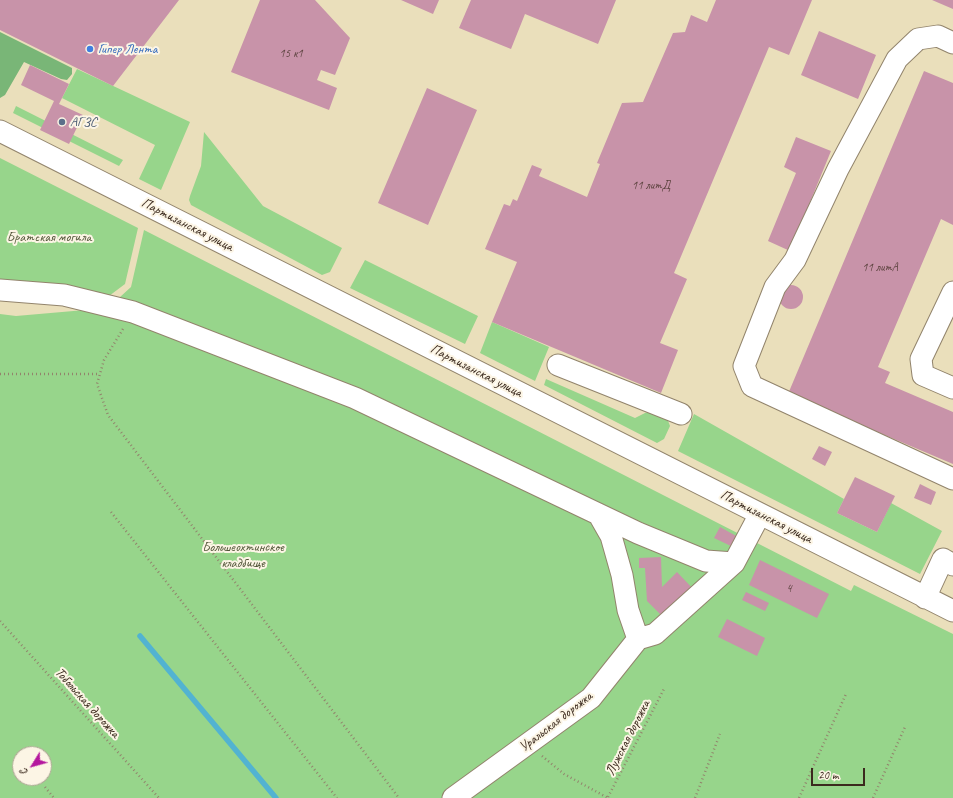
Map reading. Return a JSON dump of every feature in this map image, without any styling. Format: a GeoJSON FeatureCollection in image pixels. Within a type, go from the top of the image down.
{"type":"FeatureCollection","features":[{"type":"Feature","properties":{"kind":"street"},"geometry":{"type":"LineString","coordinates":[[953,43],[938,36],[918,39],[897,59],[838,169],[795,260],[775,287],[744,366],[752,386],[953,479]]}},
{"type":"Feature","properties":{"kind":"street","name":"Партизанская улица"},"geometry":{"type":"LineString","coordinates":[[0,131],[953,611]]}},
{"type":"Feature","properties":{"kind":"street"},"geometry":{"type":"LineString","coordinates":[[0,290],[64,295],[133,312],[355,398],[638,533],[706,561],[734,563]]}},
{"type":"Feature","properties":{"kind":"street"},"geometry":{"type":"LineString","coordinates":[[953,292],[921,359],[923,375],[953,388]]}},
{"type":"Feature","properties":{"kind":"street"},"geometry":{"type":"LineString","coordinates":[[558,365],[681,414]]}},
{"type":"Feature","properties":{"kind":"street"},"geometry":{"type":"LineString","coordinates":[[599,515],[611,536],[622,575],[628,610],[638,639],[655,634],[734,563],[760,514]]}},
{"type":"Feature","properties":{"kind":"street"},"geometry":{"type":"LineString","coordinates":[[925,598],[943,559],[953,565]]}},
{"type":"Feature","properties":{"kind":"street","name":"Уральская дорожка"},"geometry":{"type":"LineString","coordinates":[[453,798],[590,698],[638,639]]}},
{"type":"Feature","properties":{"kind":"path"},"geometry":{"type":"LineString","coordinates":[[133,312],[104,360],[97,384],[108,415],[399,798]]}},
{"type":"Feature","properties":{"kind":"path"},"geometry":{"type":"LineString","coordinates":[[0,374],[100,374]]}},
{"type":"Feature","properties":{"kind":"path"},"geometry":{"type":"LineString","coordinates":[[111,512],[337,798]]}},
{"type":"Feature","properties":{"kind":"path","name":"Тобольская дорожка"},"geometry":{"type":"LineString","coordinates":[[0,621],[159,798]]}},
{"type":"Feature","properties":{"kind":"path","name":"Лужская дорожка"},"geometry":{"type":"LineString","coordinates":[[609,798],[664,687]]}},
{"type":"Feature","properties":{"kind":"path"},"geometry":{"type":"LineString","coordinates":[[799,798],[846,694]]}},
{"type":"Feature","properties":{"kind":"path"},"geometry":{"type":"LineString","coordinates":[[873,798],[906,728]]}},
{"type":"Feature","properties":{"kind":"path"},"geometry":{"type":"LineString","coordinates":[[695,798],[720,734]]}},
{"type":"Feature","properties":{"kind":"path"},"geometry":{"type":"LineString","coordinates":[[527,744],[564,774],[609,798]]}},
{"type":"Feature","properties":{"kind":"path"},"geometry":{"type":"LineString","coordinates":[[45,787],[54,798]]}},
{"type":"Feature","properties":{"kind":"green space"},"geometry":{"type":"Polygon","coordinates":[[[0,32],[72,68],[72,74],[67,80],[61,79],[24,62],[5,95],[0,98],[0,32]]]}},
{"type":"Feature","properties":{"kind":"green space"},"geometry":{"type":"Polygon","coordinates":[[[77,69],[190,122],[161,190],[139,179],[155,145],[62,98],[77,69]]]}},
{"type":"Feature","properties":{"kind":"green space"},"geometry":{"type":"Polygon","coordinates":[[[16,106],[123,160],[119,166],[13,113],[16,106]]]}},
{"type":"Feature","properties":{"kind":"green space"},"geometry":{"type":"Polygon","coordinates":[[[204,132],[263,206],[342,248],[330,272],[322,275],[191,205],[189,200],[190,196],[201,166],[204,132]]]}},
{"type":"Feature","properties":{"kind":"green space","name":"Братская могила"},"geometry":{"type":"Polygon","coordinates":[[[0,158],[138,228],[125,284],[105,299],[0,281],[0,158]]]}},
{"type":"Feature","properties":{"kind":"green space","name":"Большеохтинское кладбище"},"geometry":{"type":"Polygon","coordinates":[[[144,230],[851,591],[854,585],[953,634],[953,798],[0,798],[0,314],[16,316],[108,308],[131,287],[144,230]]]}},
{"type":"Feature","properties":{"kind":"green space"},"geometry":{"type":"Polygon","coordinates":[[[365,260],[478,316],[465,344],[350,288],[365,260]]]}},
{"type":"Feature","properties":{"kind":"green space"},"geometry":{"type":"Polygon","coordinates":[[[492,322],[549,347],[535,381],[480,353],[492,322]]]}},
{"type":"Feature","properties":{"kind":"green space"},"geometry":{"type":"Polygon","coordinates":[[[546,379],[635,418],[652,411],[667,418],[670,426],[664,439],[657,443],[544,385],[546,379]]]}},
{"type":"Feature","properties":{"kind":"green space"},"geometry":{"type":"Polygon","coordinates":[[[694,414],[844,499],[837,513],[877,532],[891,503],[942,531],[920,574],[678,451],[694,414]]]}},
{"type":"Feature","properties":{"kind":"building","name":"Гипер Лента"},"geometry":{"type":"Polygon","coordinates":[[[0,0],[179,0],[113,86],[0,30],[0,0]]]}},
{"type":"Feature","properties":{"kind":"building"},"geometry":{"type":"Polygon","coordinates":[[[260,0],[315,0],[350,38],[335,75],[321,70],[317,80],[337,88],[329,110],[231,72],[260,0]]]}},
{"type":"Feature","properties":{"kind":"building"},"geometry":{"type":"Polygon","coordinates":[[[401,0],[439,0],[433,14],[401,0]]]}},
{"type":"Feature","properties":{"kind":"building"},"geometry":{"type":"Polygon","coordinates":[[[471,0],[616,0],[598,44],[525,14],[511,49],[459,28],[471,0]]]}},
{"type":"Feature","properties":{"kind":"building"},"geometry":{"type":"Polygon","coordinates":[[[716,0],[812,0],[789,55],[769,47],[674,273],[687,279],[660,343],[678,350],[661,393],[492,322],[517,262],[485,249],[504,204],[510,206],[513,199],[517,201],[532,165],[542,169],[539,176],[587,197],[600,164],[597,163],[622,103],[643,102],[673,33],[685,32],[691,15],[707,22],[716,0]]]}},
{"type":"Feature","properties":{"kind":"building"},"geometry":{"type":"Polygon","coordinates":[[[932,0],[953,0],[953,9],[932,0]]]}},
{"type":"Feature","properties":{"kind":"building"},"geometry":{"type":"Polygon","coordinates":[[[819,31],[876,55],[858,99],[801,75],[819,31]]]}},
{"type":"Feature","properties":{"kind":"building"},"geometry":{"type":"Polygon","coordinates":[[[30,65],[69,84],[59,104],[83,115],[69,144],[40,130],[54,101],[21,85],[30,65]]]}},
{"type":"Feature","properties":{"kind":"building"},"geometry":{"type":"Polygon","coordinates":[[[924,71],[953,83],[953,225],[941,219],[878,367],[890,372],[885,383],[953,412],[953,464],[788,394],[924,71]]]}},
{"type":"Feature","properties":{"kind":"building"},"geometry":{"type":"Polygon","coordinates":[[[427,88],[477,110],[428,225],[378,203],[427,88]]]}},
{"type":"Feature","properties":{"kind":"building"},"geometry":{"type":"Polygon","coordinates":[[[796,137],[831,151],[790,251],[768,241],[796,173],[784,167],[796,137]]]}},
{"type":"Feature","properties":{"kind":"building"},"geometry":{"type":"Polygon","coordinates":[[[791,285],[799,289],[803,297],[799,305],[791,309],[783,305],[779,297],[783,289],[791,285]]]}},
{"type":"Feature","properties":{"kind":"building"},"geometry":{"type":"Polygon","coordinates":[[[819,446],[832,452],[825,466],[812,459],[819,446]]]}},
{"type":"Feature","properties":{"kind":"building"},"geometry":{"type":"Polygon","coordinates":[[[855,477],[895,496],[877,532],[837,513],[855,477]]]}},
{"type":"Feature","properties":{"kind":"building"},"geometry":{"type":"Polygon","coordinates":[[[920,484],[936,492],[931,505],[914,498],[920,484]]]}},
{"type":"Feature","properties":{"kind":"building"},"geometry":{"type":"Polygon","coordinates":[[[720,527],[738,537],[733,547],[714,538],[720,527]]]}},
{"type":"Feature","properties":{"kind":"building"},"geometry":{"type":"Polygon","coordinates":[[[661,557],[662,587],[677,572],[695,591],[665,619],[647,601],[645,568],[639,568],[639,558],[661,557]]]}},
{"type":"Feature","properties":{"kind":"building"},"geometry":{"type":"Polygon","coordinates":[[[760,560],[829,594],[817,618],[749,585],[760,560]]]}},
{"type":"Feature","properties":{"kind":"building"},"geometry":{"type":"Polygon","coordinates":[[[746,592],[769,603],[765,611],[742,600],[746,592]]]}},
{"type":"Feature","properties":{"kind":"building"},"geometry":{"type":"Polygon","coordinates":[[[727,619],[765,638],[757,656],[718,637],[727,619]]]}},
{"type":"Feature","properties":{"kind":"waterway"},"geometry":{"type":"LineString","coordinates":[[140,636],[276,798]]}},
{"type":"Feature","properties":{"kind":"place","name":"Гипер Лента"},"geometry":{"type":"Point","coordinates":[90,49]}},
{"type":"Feature","properties":{"kind":"place","name":"АГЗС"},"geometry":{"type":"Point","coordinates":[62,122]}}]}
